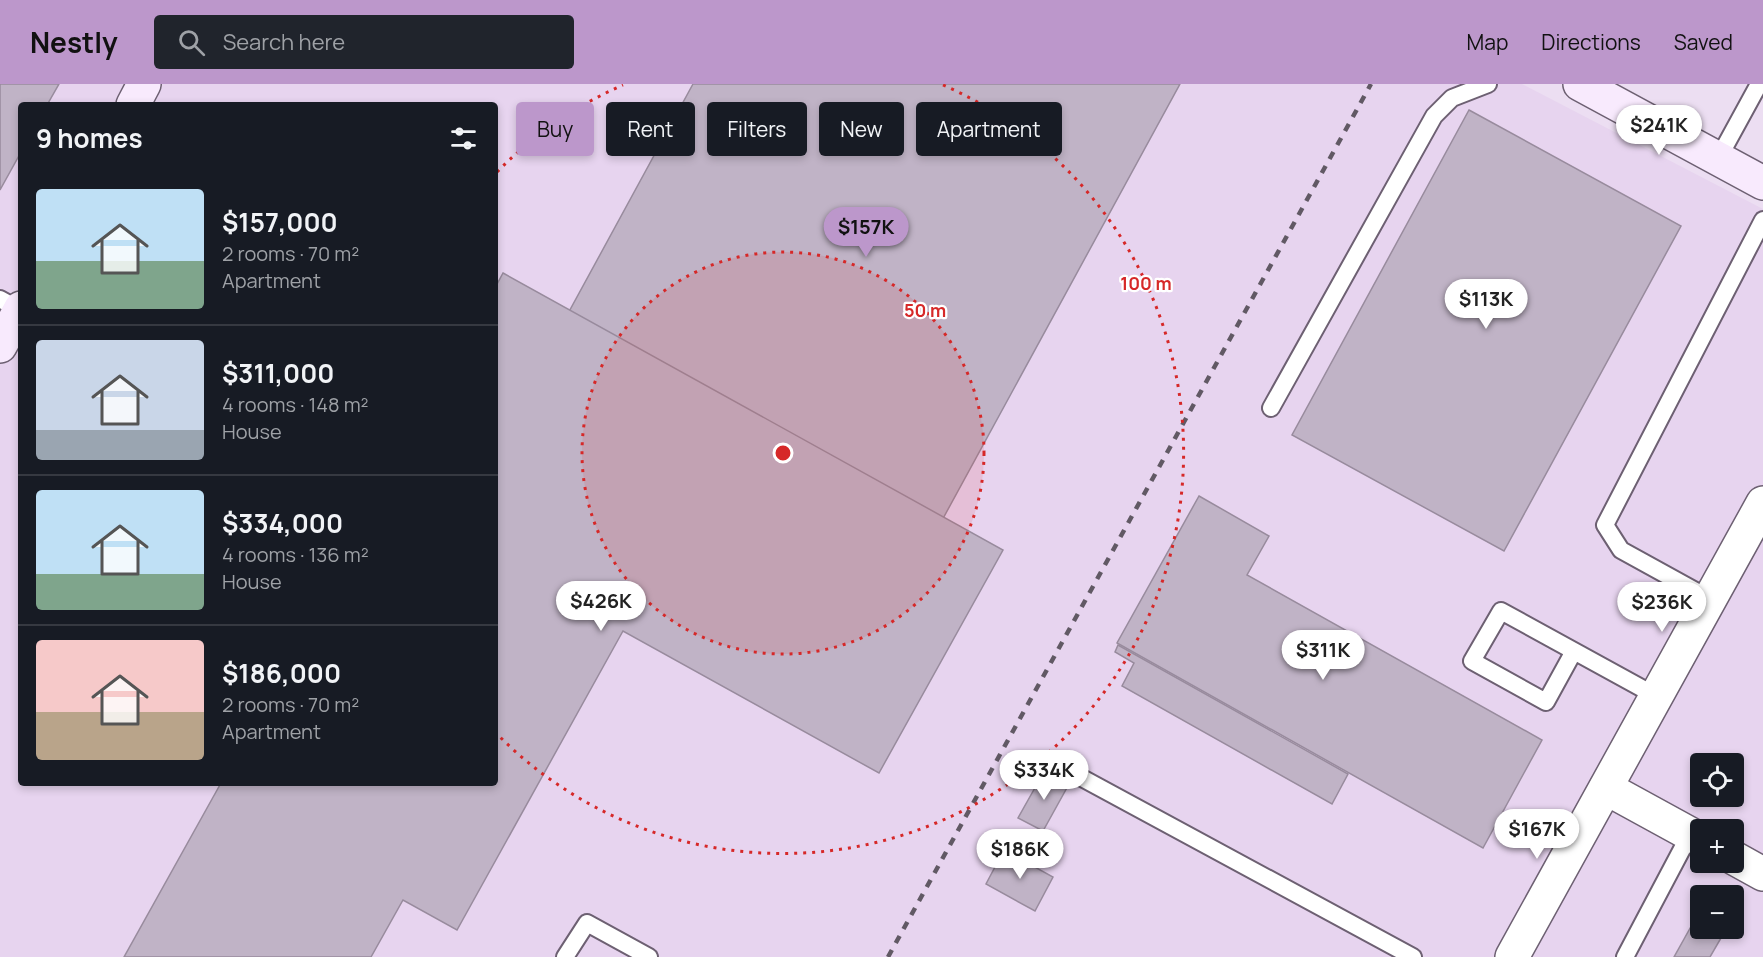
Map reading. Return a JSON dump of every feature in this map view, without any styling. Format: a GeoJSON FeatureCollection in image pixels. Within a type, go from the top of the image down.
{"type":"FeatureCollection","features":[{"type":"Feature","properties":{"kind":"street"},"geometry":{"type":"LineString","coordinates":[[135,102],[144,84]]}},
{"type":"Feature","properties":{"kind":"street"},"geometry":{"type":"LineString","coordinates":[[1580,84],[1763,183]]}},
{"type":"Feature","properties":{"kind":"street"},"geometry":{"type":"LineString","coordinates":[[0,346],[14,306]]}},
{"type":"Feature","properties":{"kind":"street"},"geometry":{"type":"LineString","coordinates":[[1512,957],[1763,503]]}},
{"type":"Feature","properties":{"kind":"street"},"geometry":{"type":"LineString","coordinates":[[1605,788],[1690,834]]}},
{"type":"Feature","properties":{"kind":"street"},"geometry":{"type":"LineString","coordinates":[[1744,864],[1763,874]]}},
{"type":"Feature","properties":{"kind":"lane"},"geometry":{"type":"LineString","coordinates":[[1271,408],[1434,116],[1452,98],[1488,84]]}},
{"type":"Feature","properties":{"kind":"lane"},"geometry":{"type":"LineString","coordinates":[[1718,159],[1759,84]]}},
{"type":"Feature","properties":{"kind":"lane"},"geometry":{"type":"LineString","coordinates":[[1710,599],[1621,550],[1605,525],[1763,220]]}},
{"type":"Feature","properties":{"kind":"lane"},"geometry":{"type":"LineString","coordinates":[[1574,651],[1546,702],[1472,661],[1501,610],[1656,696]]}},
{"type":"Feature","properties":{"kind":"lane"},"geometry":{"type":"LineString","coordinates":[[1082,778],[1413,957]]}},
{"type":"Feature","properties":{"kind":"lane"},"geometry":{"type":"LineString","coordinates":[[1625,957],[1690,847]]}},
{"type":"Feature","properties":{"kind":"lane"},"geometry":{"type":"LineString","coordinates":[[565,957],[587,922],[649,957]]}},
{"type":"Feature","properties":{"kind":"shaded area"},"geometry":{"type":"Polygon","coordinates":[[[0,84],[1522,84],[1763,209],[1763,957],[0,957],[0,84]]]}},
{"type":"Feature","properties":{"kind":"building"},"geometry":{"type":"Polygon","coordinates":[[[0,84],[59,84],[49,102],[18,102],[18,157],[0,190],[0,84]]]}},
{"type":"Feature","properties":{"kind":"building"},"geometry":{"type":"Polygon","coordinates":[[[693,84],[1180,84],[940,524],[565,319],[654,156],[695,156],[695,102],[683,102],[693,84]]]}},
{"type":"Feature","properties":{"kind":"building"},"geometry":{"type":"Polygon","coordinates":[[[1469,110],[1681,226],[1504,551],[1292,435],[1469,110]]]}},
{"type":"Feature","properties":{"kind":"building"},"geometry":{"type":"Polygon","coordinates":[[[503,273],[1003,550],[879,773],[623,631],[457,930],[403,900],[371,957],[124,957],[219,786],[498,786],[498,282],[503,273]]]}},
{"type":"Feature","properties":{"kind":"building"},"geometry":{"type":"Polygon","coordinates":[[[1199,496],[1269,536],[1247,575],[1542,740],[1483,848],[1117,643],[1199,496]]]}},
{"type":"Feature","properties":{"kind":"building"},"geometry":{"type":"Polygon","coordinates":[[[1118,645],[1348,774],[1332,804],[1122,686],[1134,663],[1115,652],[1118,645]]]}},
{"type":"Feature","properties":{"kind":"building"},"geometry":{"type":"Polygon","coordinates":[[[1045,770],[1069,784],[1043,831],[1018,818],[1045,770]]]}},
{"type":"Feature","properties":{"kind":"building"},"geometry":{"type":"Polygon","coordinates":[[[1004,850],[1053,877],[1035,911],[986,884],[1004,850]]]}},
{"type":"Feature","properties":{"kind":"building"},"geometry":{"type":"Polygon","coordinates":[[[1690,928],[1690,939],[1720,939],[1710,957],[1674,957],[1690,928]]]}},
{"type":"Feature","properties":{"kind":"railway"},"geometry":{"type":"LineString","coordinates":[[888,957],[1371,84]]}}]}
